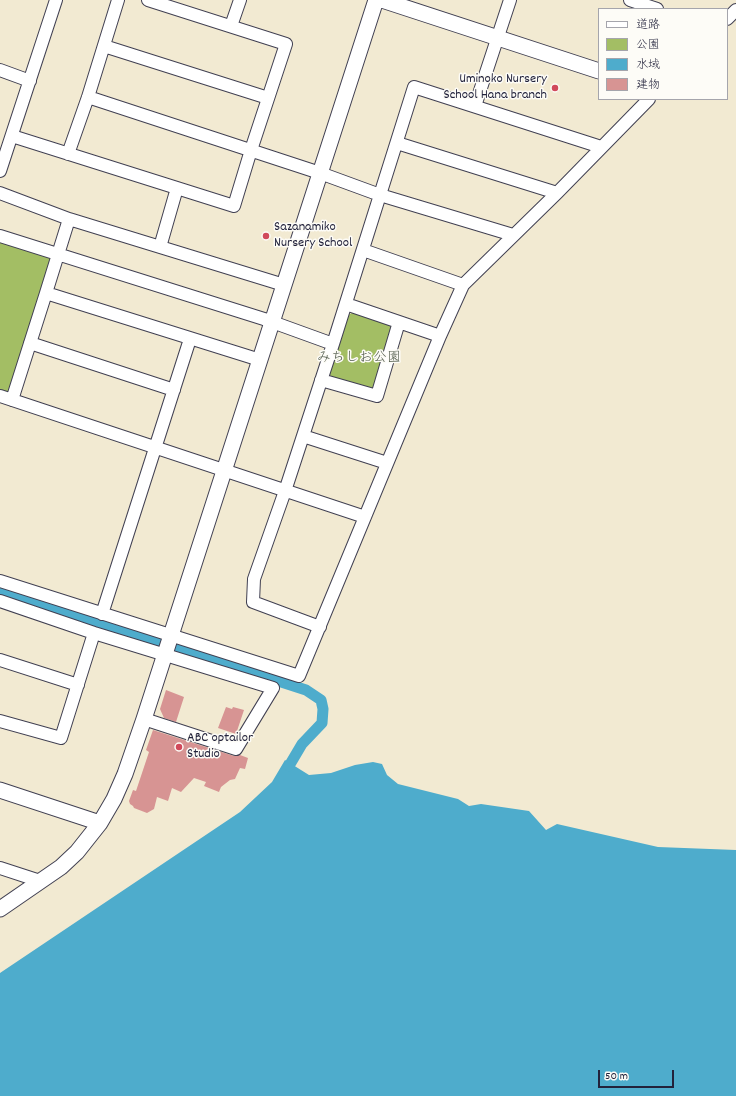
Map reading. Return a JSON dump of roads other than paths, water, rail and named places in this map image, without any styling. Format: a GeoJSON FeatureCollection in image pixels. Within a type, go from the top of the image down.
{"type":"FeatureCollection","features":[{"type":"Feature","properties":{"kind":"street"},"geometry":{"type":"LineString","coordinates":[[0,171],[56,0]]}},
{"type":"Feature","properties":{"kind":"street"},"geometry":{"type":"LineString","coordinates":[[68,154],[88,97],[118,0]]}},
{"type":"Feature","properties":{"kind":"street"},"geometry":{"type":"LineString","coordinates":[[12,136],[234,206],[286,44],[148,0]]}},
{"type":"Feature","properties":{"kind":"street"},"geometry":{"type":"LineString","coordinates":[[231,26],[240,0]]}},
{"type":"Feature","properties":{"kind":"street"},"geometry":{"type":"LineString","coordinates":[[0,909],[61,867],[77,852],[100,823],[114,799],[125,774],[376,0]]}},
{"type":"Feature","properties":{"kind":"street"},"geometry":{"type":"LineString","coordinates":[[382,0],[598,71]]}},
{"type":"Feature","properties":{"kind":"street"},"geometry":{"type":"LineString","coordinates":[[475,106],[510,0]]}},
{"type":"Feature","properties":{"kind":"street"},"geometry":{"type":"LineString","coordinates":[[630,0],[654,8]]}},
{"type":"Feature","properties":{"kind":"street"},"geometry":{"type":"LineString","coordinates":[[728,18],[736,10]]}},
{"type":"Feature","properties":{"kind":"street"},"geometry":{"type":"LineString","coordinates":[[104,46],[268,98]]}},
{"type":"Feature","properties":{"kind":"street"},"geometry":{"type":"LineString","coordinates":[[0,70],[30,81]]}},
{"type":"Feature","properties":{"kind":"street"},"geometry":{"type":"LineString","coordinates":[[320,626],[253,602],[254,579],[285,491],[333,344],[414,87],[602,147]]}},
{"type":"Feature","properties":{"kind":"street"},"geometry":{"type":"LineString","coordinates":[[88,97],[320,173],[380,195],[513,235]]}},
{"type":"Feature","properties":{"kind":"street"},"geometry":{"type":"LineString","coordinates":[[0,602],[94,633],[168,645],[300,676],[387,463],[463,285],[557,193],[648,100]]}},
{"type":"Feature","properties":{"kind":"street"},"geometry":{"type":"LineString","coordinates":[[396,143],[557,193]]}},
{"type":"Feature","properties":{"kind":"street"},"geometry":{"type":"LineString","coordinates":[[160,247],[177,188]]}},
{"type":"Feature","properties":{"kind":"street"},"geometry":{"type":"LineString","coordinates":[[0,193],[69,219],[284,285]]}},
{"type":"Feature","properties":{"kind":"street"},"geometry":{"type":"LineString","coordinates":[[69,219],[30,343],[6,398],[365,517]]}},
{"type":"Feature","properties":{"kind":"street"},"geometry":{"type":"LineString","coordinates":[[0,236],[272,322],[333,344]]}},
{"type":"Feature","properties":{"kind":"street"},"geometry":{"type":"LineString","coordinates":[[363,250],[463,285]]}},
{"type":"Feature","properties":{"kind":"street"},"geometry":{"type":"LineString","coordinates":[[46,293],[260,360]]}},
{"type":"Feature","properties":{"kind":"street"},"geometry":{"type":"LineString","coordinates":[[346,304],[440,336]]}},
{"type":"Feature","properties":{"kind":"street"},"geometry":{"type":"LineString","coordinates":[[321,380],[377,396],[399,322]]}},
{"type":"Feature","properties":{"kind":"street"},"geometry":{"type":"LineString","coordinates":[[102,614],[190,339]]}},
{"type":"Feature","properties":{"kind":"street"},"geometry":{"type":"LineString","coordinates":[[30,343],[174,390]]}},
{"type":"Feature","properties":{"kind":"street"},"geometry":{"type":"LineString","coordinates":[[303,436],[387,463]]}},
{"type":"Feature","properties":{"kind":"street"},"geometry":{"type":"LineString","coordinates":[[0,581],[102,614],[168,645],[273,688],[236,749],[144,719]]}},
{"type":"Feature","properties":{"kind":"street"},"geometry":{"type":"LineString","coordinates":[[0,721],[61,738],[94,633]]}},
{"type":"Feature","properties":{"kind":"street"},"geometry":{"type":"LineString","coordinates":[[0,660],[78,685]]}},
{"type":"Feature","properties":{"kind":"street"},"geometry":{"type":"LineString","coordinates":[[0,790],[100,823]]}},
{"type":"Feature","properties":{"kind":"street"},"geometry":{"type":"LineString","coordinates":[[0,868],[40,882]]}},
{"type":"Feature","properties":{"kind":"water"},"geometry":{"type":"Polygon","coordinates":[[[285,760],[309,775],[331,773],[355,765],[373,762],[382,764],[387,775],[398,784],[458,799],[469,806],[481,804],[529,811],[546,830],[557,824],[658,847],[736,850],[736,1096],[0,1096],[0,973],[240,812],[272,782],[285,760]]]}},
{"type":"Feature","properties":{"kind":"waterway"},"geometry":{"type":"LineString","coordinates":[[0,591],[306,690],[321,700],[323,709],[322,723],[302,744],[289,766]]}},
{"type":"Feature","properties":{"kind":"place","name":"Uminoko Nursery School Hana branch"},"geometry":{"type":"Point","coordinates":[555,88]}},
{"type":"Feature","properties":{"kind":"place","name":"Sazanamiko Nursery School"},"geometry":{"type":"Point","coordinates":[266,236]}},
{"type":"Feature","properties":{"kind":"place","name":"ABC optailor Studio"},"geometry":{"type":"Point","coordinates":[179,747]}},
{"type":"Feature","properties":{"kind":"park label","name":"みちしお公園"},"geometry":{"type":"Point","coordinates":[359,359]}}]}
